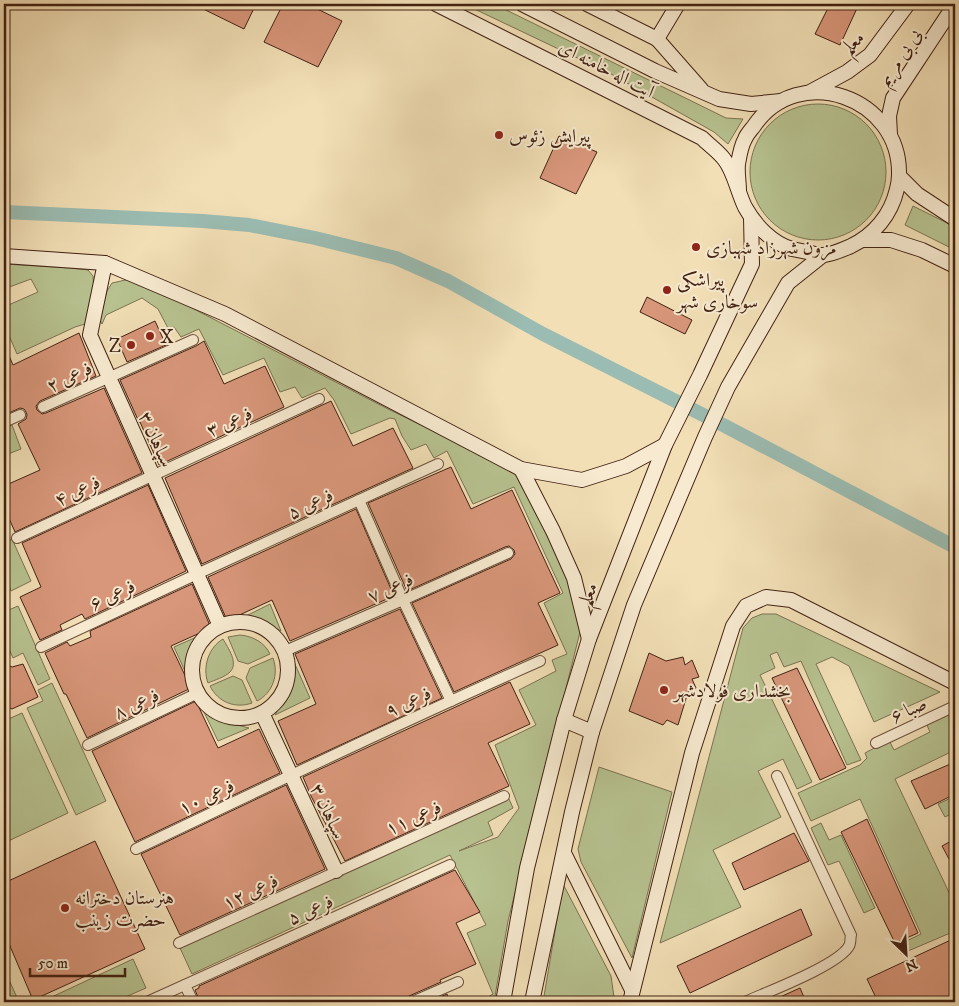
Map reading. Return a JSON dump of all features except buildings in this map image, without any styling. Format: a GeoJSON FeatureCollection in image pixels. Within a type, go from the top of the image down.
{"type":"FeatureCollection","features":[{"type":"Feature","properties":{"kind":"main road","name":"آیت اله خامنه ای"},"geometry":{"type":"LineString","coordinates":[[436,4],[702,138],[724,160],[740,190]]}},
{"type":"Feature","properties":{"kind":"main road","name":"آیت اله خامنه ای"},"geometry":{"type":"LineString","coordinates":[[522,4],[654,71],[719,99],[751,104],[781,101]]}},
{"type":"Feature","properties":{"kind":"main road"},"geometry":{"type":"LineString","coordinates":[[587,4],[657,39],[705,93]]}},
{"type":"Feature","properties":{"kind":"main road","name":"معلم"},"geometry":{"type":"LineString","coordinates":[[810,92],[847,72],[870,55],[908,4]]}},
{"type":"Feature","properties":{"kind":"main road","name":"بی بی مریم"},"geometry":{"type":"LineString","coordinates":[[890,135],[889,116],[893,98],[955,4]]}},
{"type":"Feature","properties":{"kind":"main road"},"geometry":{"type":"LineString","coordinates":[[657,39],[673,5]]}},
{"type":"Feature","properties":{"kind":"main road"},"geometry":{"type":"LineString","coordinates":[[532,1002],[572,812],[592,732],[634,605],[705,437],[728,387],[788,284],[823,255],[841,250],[863,240],[882,223],[894,200],[899,176],[898,155],[890,135],[876,116],[857,102],[834,93],[810,92],[781,101],[760,117],[745,139],[738,164],[740,190],[744,204],[751,217],[768,236],[790,249],[823,255]]}},
{"type":"Feature","properties":{"kind":"main road"},"geometry":{"type":"LineString","coordinates":[[899,176],[917,194],[955,219]]}},
{"type":"Feature","properties":{"kind":"main road","name":"معلم"},"geometry":{"type":"LineString","coordinates":[[503,1002],[527,868],[564,720],[589,639],[665,445],[752,264],[751,217]]}},
{"type":"Feature","properties":{"kind":"main road"},"geometry":{"type":"LineString","coordinates":[[863,240],[891,240],[922,250],[955,266]]}},
{"type":"Feature","properties":{"kind":"main road"},"geometry":{"type":"LineString","coordinates":[[4,256],[105,263],[226,314],[521,469],[582,480],[626,466],[665,445]]}},
{"type":"Feature","properties":{"kind":"main road","name":"سپاهان ۳"},"geometry":{"type":"LineString","coordinates":[[105,263],[90,335],[220,626]]}},
{"type":"Feature","properties":{"kind":"main road"},"geometry":{"type":"LineString","coordinates":[[521,469],[554,531],[574,578],[589,639]]}},
{"type":"Feature","properties":{"kind":"main road"},"geometry":{"type":"LineString","coordinates":[[631,996],[692,753],[733,626],[746,606],[766,597],[791,600],[955,683]]}},
{"type":"Feature","properties":{"kind":"main road"},"geometry":{"type":"LineString","coordinates":[[235,622],[250,622],[265,628],[277,638],[285,651],[289,665],[288,680],[283,693],[274,704],[262,713],[248,717],[233,718],[219,713],[207,705],[198,693],[193,678],[192,663],[197,648],[206,635],[220,626],[235,622]]}},
{"type":"Feature","properties":{"kind":"main road","name":"سپاهان ۳"},"geometry":{"type":"LineString","coordinates":[[262,713],[336,871]]}},
{"type":"Feature","properties":{"kind":"main road"},"geometry":{"type":"LineString","coordinates":[[564,720],[592,732]]}},
{"type":"Feature","properties":{"kind":"main road"},"geometry":{"type":"LineString","coordinates":[[564,853],[631,996]]}},
{"type":"Feature","properties":{"kind":"street","name":"فرعی ۲"},"geometry":{"type":"LineString","coordinates":[[43,407],[193,340]]}},
{"type":"Feature","properties":{"kind":"street","name":"فرعی ۳"},"geometry":{"type":"LineString","coordinates":[[153,475],[319,400]]}},
{"type":"Feature","properties":{"kind":"street"},"geometry":{"type":"LineString","coordinates":[[4,422],[20,415]]}},
{"type":"Feature","properties":{"kind":"street","name":"فرعی ۵"},"geometry":{"type":"LineString","coordinates":[[198,574],[438,464]]}},
{"type":"Feature","properties":{"kind":"street","name":"فرعی ۴"},"geometry":{"type":"LineString","coordinates":[[17,538],[153,475]]}},
{"type":"Feature","properties":{"kind":"street"},"geometry":{"type":"LineString","coordinates":[[359,500],[403,600],[451,701]]}},
{"type":"Feature","properties":{"kind":"street","name":"فرعی ۷"},"geometry":{"type":"LineString","coordinates":[[285,651],[508,553]]}},
{"type":"Feature","properties":{"kind":"street","name":"فرعی ۶"},"geometry":{"type":"LineString","coordinates":[[41,647],[198,574]]}},
{"type":"Feature","properties":{"kind":"street","name":"فرعی ۹"},"geometry":{"type":"LineString","coordinates":[[291,775],[540,661]]}},
{"type":"Feature","properties":{"kind":"street","name":"فرعی ۸"},"geometry":{"type":"LineString","coordinates":[[88,745],[198,693]]}},
{"type":"Feature","properties":{"kind":"street","name":"صبا ۶"},"geometry":{"type":"LineString","coordinates":[[876,743],[955,706]]}},
{"type":"Feature","properties":{"kind":"street","name":"فرعی ۱۰"},"geometry":{"type":"LineString","coordinates":[[136,849],[291,775]]}},
{"type":"Feature","properties":{"kind":"street"},"geometry":{"type":"LineString","coordinates":[[745,1002],[818,970],[840,957],[850,945],[850,935],[777,776]]}},
{"type":"Feature","properties":{"kind":"street","name":"فرعی ۱۱"},"geometry":{"type":"LineString","coordinates":[[336,871],[504,796]]}},
{"type":"Feature","properties":{"kind":"street","name":"فرعی ۵"},"geometry":{"type":"LineString","coordinates":[[185,985],[450,865]]}},
{"type":"Feature","properties":{"kind":"street","name":"فرعی ۱۲"},"geometry":{"type":"LineString","coordinates":[[179,943],[336,871]]}},
{"type":"Feature","properties":{"kind":"street"},"geometry":{"type":"LineString","coordinates":[[412,1002],[458,982]]}},
{"type":"Feature","properties":{"kind":"street"},"geometry":{"type":"LineString","coordinates":[[148,1002],[185,985],[194,1002]]}},
{"type":"Feature","properties":{"kind":"green space"},"geometry":{"type":"Polygon","coordinates":[[[464,4],[494,4],[726,118],[743,119],[728,144],[714,132],[611,74],[464,4]]]}},
{"type":"Feature","properties":{"kind":"green space"},"geometry":{"type":"Polygon","coordinates":[[[818,104],[844,110],[866,124],[880,146],[886,172],[880,198],[866,220],[844,234],[818,240],[792,234],[770,220],[756,198],[750,172],[756,146],[770,124],[792,110],[818,104]]]}},
{"type":"Feature","properties":{"kind":"green space"},"geometry":{"type":"Polygon","coordinates":[[[913,206],[955,227],[955,250],[905,225],[913,206]]]}},
{"type":"Feature","properties":{"kind":"green space"},"geometry":{"type":"Polygon","coordinates":[[[4,264],[88,270],[93,276],[94,291],[85,324],[17,354],[4,324],[4,307],[38,292],[31,279],[4,289],[4,264]]]}},
{"type":"Feature","properties":{"kind":"green space"},"geometry":{"type":"Polygon","coordinates":[[[130,279],[159,291],[390,410],[517,471],[553,539],[571,586],[580,632],[508,921],[494,1002],[479,1002],[493,994],[467,933],[486,925],[450,855],[192,974],[180,948],[509,799],[513,808],[488,822],[493,835],[459,851],[498,837],[519,808],[495,745],[536,725],[519,690],[556,671],[552,660],[567,654],[544,603],[563,593],[514,487],[473,504],[447,451],[434,458],[426,444],[411,450],[402,436],[395,419],[390,418],[351,434],[334,400],[325,388],[302,398],[295,387],[280,392],[264,358],[223,375],[199,329],[181,337],[174,327],[169,330],[158,309],[142,298],[106,315],[102,324],[99,318],[107,291],[112,283],[130,279]]]}},
{"type":"Feature","properties":{"kind":"green space"},"geometry":{"type":"Polygon","coordinates":[[[12,425],[21,449],[8,454],[6,475],[4,476],[4,429],[12,425]]]}},
{"type":"Feature","properties":{"kind":"green space"},"geometry":{"type":"Polygon","coordinates":[[[12,539],[31,581],[11,591],[4,574],[4,543],[12,539]]]}},
{"type":"Feature","properties":{"kind":"green space"},"geometry":{"type":"Polygon","coordinates":[[[270,604],[281,631],[246,616],[270,604]]]}},
{"type":"Feature","properties":{"kind":"green space"},"geometry":{"type":"Polygon","coordinates":[[[18,606],[50,679],[38,685],[23,653],[13,658],[4,638],[4,612],[18,606]]]}},
{"type":"Feature","properties":{"kind":"green space"},"geometry":{"type":"Polygon","coordinates":[[[762,614],[776,614],[940,692],[874,722],[849,666],[832,657],[816,664],[861,760],[847,765],[801,661],[784,667],[777,652],[770,655],[775,668],[760,675],[812,782],[797,789],[783,759],[758,771],[781,817],[713,850],[741,907],[660,943],[743,628],[752,618],[762,614]]]}},
{"type":"Feature","properties":{"kind":"green space"},"geometry":{"type":"Polygon","coordinates":[[[201,635],[195,645],[188,678],[174,647],[201,635]]]}},
{"type":"Feature","properties":{"kind":"green space"},"geometry":{"type":"Polygon","coordinates":[[[240,635],[258,641],[270,654],[248,664],[238,661],[228,637],[240,635]]]}},
{"type":"Feature","properties":{"kind":"green space"},"geometry":{"type":"Polygon","coordinates":[[[223,639],[232,656],[232,668],[230,672],[208,683],[206,664],[208,658],[214,647],[223,639]]]}},
{"type":"Feature","properties":{"kind":"green space"},"geometry":{"type":"Polygon","coordinates":[[[273,658],[275,677],[271,688],[263,698],[257,701],[246,678],[250,668],[273,658]]]}},
{"type":"Feature","properties":{"kind":"green space"},"geometry":{"type":"Polygon","coordinates":[[[294,662],[310,698],[275,715],[288,690],[294,662]]]}},
{"type":"Feature","properties":{"kind":"green space"},"geometry":{"type":"Polygon","coordinates":[[[233,676],[242,680],[252,703],[239,705],[228,703],[213,692],[210,686],[233,676]]]}},
{"type":"Feature","properties":{"kind":"green space"},"geometry":{"type":"Polygon","coordinates":[[[52,683],[106,801],[76,815],[27,708],[43,701],[38,690],[52,683]]]}},
{"type":"Feature","properties":{"kind":"green space"},"geometry":{"type":"Polygon","coordinates":[[[955,708],[955,750],[895,779],[955,905],[955,931],[901,954],[898,945],[921,934],[860,799],[811,821],[798,793],[860,765],[867,758],[865,753],[889,740],[894,750],[930,732],[926,723],[955,708]]]}},
{"type":"Feature","properties":{"kind":"green space"},"geometry":{"type":"Polygon","coordinates":[[[203,710],[222,721],[249,728],[218,741],[203,710]]]}},
{"type":"Feature","properties":{"kind":"green space"},"geometry":{"type":"Polygon","coordinates":[[[22,713],[68,813],[4,843],[4,721],[22,713]]]}},
{"type":"Feature","properties":{"kind":"green space"},"geometry":{"type":"Polygon","coordinates":[[[599,767],[672,792],[632,958],[581,862],[578,849],[599,767]]]}},
{"type":"Feature","properties":{"kind":"green space"},"geometry":{"type":"Polygon","coordinates":[[[955,796],[955,812],[945,817],[938,804],[955,796]]]}},
{"type":"Feature","properties":{"kind":"green space"},"geometry":{"type":"Polygon","coordinates":[[[821,823],[829,840],[841,835],[875,908],[864,913],[839,861],[828,865],[811,828],[821,823]]]}},
{"type":"Feature","properties":{"kind":"green space"},"geometry":{"type":"Polygon","coordinates":[[[563,884],[611,976],[614,1002],[543,1002],[563,884]]]}},
{"type":"Feature","properties":{"kind":"green space"},"geometry":{"type":"Polygon","coordinates":[[[133,959],[146,988],[114,1002],[41,1002],[133,959]]]}},
{"type":"Feature","properties":{"kind":"green space"},"geometry":{"type":"Polygon","coordinates":[[[4,969],[6,973],[19,1002],[4,1002],[4,969]]]}},
{"type":"Feature","properties":{"kind":"waterway"},"geometry":{"type":"LineString","coordinates":[[4,212],[203,221],[249,225],[315,238],[396,258],[448,281],[543,334],[725,426],[955,547]]}},
{"type":"Feature","properties":{"kind":"place","name":"پیرایش زئوس"},"geometry":{"type":"Point","coordinates":[499,135]}},
{"type":"Feature","properties":{"kind":"place","name":"مزون شهرزاد شهبازی"},"geometry":{"type":"Point","coordinates":[696,247]}},
{"type":"Feature","properties":{"kind":"place","name":"پیراشکی سوخاری شهر"},"geometry":{"type":"Point","coordinates":[667,290]}},
{"type":"Feature","properties":{"kind":"place","name":"X"},"geometry":{"type":"Point","coordinates":[150,336]}},
{"type":"Feature","properties":{"kind":"place","name":"Z"},"geometry":{"type":"Point","coordinates":[131,345]}},
{"type":"Feature","properties":{"kind":"place","name":"بخشداری فولادشهر"},"geometry":{"type":"Point","coordinates":[664,690]}},
{"type":"Feature","properties":{"kind":"place","name":"هنرستان دخترانه حضرت زینب"},"geometry":{"type":"Point","coordinates":[65,908]}}]}
